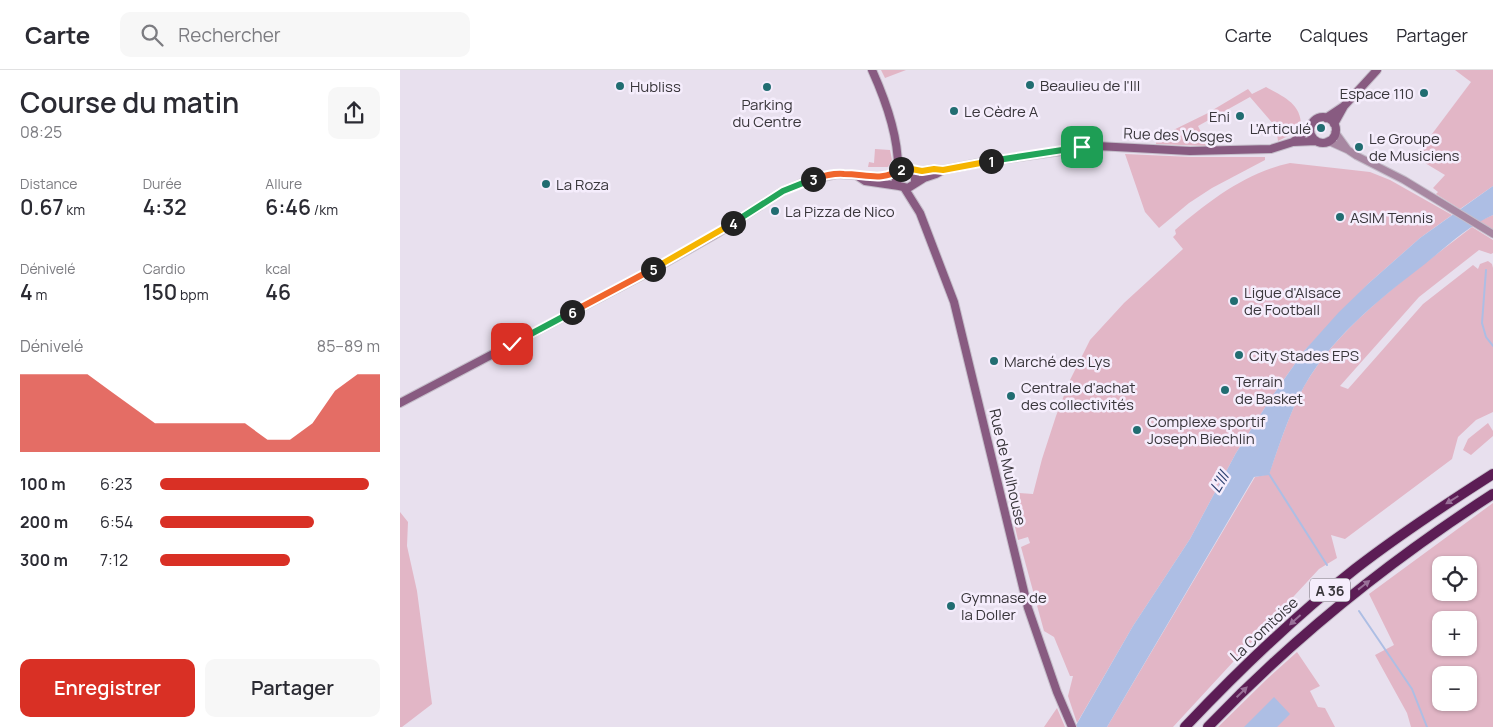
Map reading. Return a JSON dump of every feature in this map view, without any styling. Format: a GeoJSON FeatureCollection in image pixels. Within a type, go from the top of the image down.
{"type":"FeatureCollection","features":[{"type":"Feature","properties":{"kind":"highway","name":"La Comtoise"},"geometry":{"type":"LineString","coordinates":[[1184,727],[1266,646],[1326,593],[1439,508],[1493,474]]}},
{"type":"Feature","properties":{"kind":"highway","name":"La Comtoise"},"geometry":{"type":"LineString","coordinates":[[1208,727],[1276,659],[1321,620],[1407,552],[1493,494]]}},
{"type":"Feature","properties":{"kind":"main road"},"geometry":{"type":"LineString","coordinates":[[872,70],[887,106],[898,151],[905,164],[916,176],[914,184]]}},
{"type":"Feature","properties":{"kind":"main road","name":"Rue des Vosges"},"geometry":{"type":"LineString","coordinates":[[1293,142],[1310,128],[1317,119],[1326,118],[1344,106],[1377,70]]}},
{"type":"Feature","properties":{"kind":"main road","name":"Rue des Vosges"},"geometry":{"type":"LineString","coordinates":[[400,403],[656,268],[716,234],[783,191],[823,176],[837,174],[866,175],[882,178],[903,168],[911,170],[943,170],[984,162],[1097,146],[1226,151],[1271,149],[1293,142],[1316,141],[1324,143],[1328,142],[1344,106]]}},
{"type":"Feature","properties":{"kind":"main road"},"geometry":{"type":"LineString","coordinates":[[1326,118],[1335,128]]}},
{"type":"Feature","properties":{"kind":"main road"},"geometry":{"type":"LineString","coordinates":[[1310,128],[1311,135],[1316,141]]}},
{"type":"Feature","properties":{"kind":"main road"},"geometry":{"type":"LineString","coordinates":[[898,151],[896,182],[902,187]]}},
{"type":"Feature","properties":{"kind":"main road","name":"Rue des Vosges"},"geometry":{"type":"LineString","coordinates":[[856,176],[865,181],[902,187],[914,184],[943,170]]}},
{"type":"Feature","properties":{"kind":"main road","name":"Rue de Mulhouse"},"geometry":{"type":"LineString","coordinates":[[914,184],[920,213],[954,302],[1028,608],[1060,701],[1072,727]]}},
{"type":"Feature","properties":{"kind":"main road","name":"Rue de Mulhouse"},"geometry":{"type":"LineString","coordinates":[[902,187],[920,213]]}},
{"type":"Feature","properties":{"kind":"street"},"geometry":{"type":"LineString","coordinates":[[1335,128],[1348,150]]}},
{"type":"Feature","properties":{"kind":"street"},"geometry":{"type":"LineString","coordinates":[[1328,142],[1348,150],[1404,180],[1493,234]]}},
{"type":"Feature","properties":{"kind":"shaded area"},"geometry":{"type":"Polygon","coordinates":[[[881,70],[906,70],[885,78],[881,70]]]}},
{"type":"Feature","properties":{"kind":"shaded area"},"geometry":{"type":"Polygon","coordinates":[[[1455,70],[1493,70],[1493,186],[1460,209],[1436,194],[1438,192],[1433,188],[1445,175],[1420,160],[1420,150],[1471,82],[1455,70]]]}},
{"type":"Feature","properties":{"kind":"shaded area"},"geometry":{"type":"Polygon","coordinates":[[[1266,87],[1290,101],[1298,111],[1301,125],[1292,134],[1278,141],[1276,127],[1250,97],[1198,126],[1208,146],[1156,144],[1157,138],[1206,114],[1248,89],[1252,94],[1266,87]]]}},
{"type":"Feature","properties":{"kind":"shaded area"},"geometry":{"type":"Polygon","coordinates":[[[875,149],[890,150],[892,160],[888,167],[868,167],[869,162],[874,163],[875,149]]]}},
{"type":"Feature","properties":{"kind":"shaded area"},"geometry":{"type":"Polygon","coordinates":[[[1125,154],[1191,157],[1265,157],[1265,160],[1212,188],[1189,203],[1159,228],[1145,212],[1125,154]]]}},
{"type":"Feature","properties":{"kind":"shaded area","name":"Complexe sportif Joseph Biechlin"},"geometry":{"type":"Polygon","coordinates":[[[1290,163],[1370,172],[1390,180],[1452,215],[1420,238],[1369,283],[1304,351],[1236,453],[1190,539],[1133,626],[1077,723],[1068,696],[1073,676],[1070,676],[1054,637],[1044,631],[1021,547],[1030,543],[1028,537],[1018,540],[1007,492],[1033,494],[1056,416],[1070,380],[1090,340],[1124,303],[1183,249],[1173,237],[1176,234],[1175,230],[1228,189],[1258,174],[1290,163]]]}},
{"type":"Feature","properties":{"kind":"shaded area"},"geometry":{"type":"Polygon","coordinates":[[[1493,215],[1493,230],[1479,221],[1493,215]]]}},
{"type":"Feature","properties":{"kind":"shaded area"},"geometry":{"type":"Polygon","coordinates":[[[1472,227],[1493,240],[1493,253],[1479,250],[1419,297],[1340,386],[1348,389],[1423,304],[1473,265],[1478,269],[1480,264],[1488,261],[1492,264],[1493,268],[1493,412],[1476,420],[1458,437],[1452,459],[1345,539],[1331,535],[1337,558],[1319,569],[1173,727],[1107,727],[1255,477],[1269,474],[1295,405],[1314,371],[1332,347],[1376,303],[1472,227]]]}},
{"type":"Feature","properties":{"kind":"shaded area"},"geometry":{"type":"Polygon","coordinates":[[[1488,423],[1493,431],[1493,436],[1471,455],[1463,450],[1468,439],[1488,423]]]}},
{"type":"Feature","properties":{"kind":"shaded area"},"geometry":{"type":"Polygon","coordinates":[[[1493,503],[1493,727],[1411,727],[1407,713],[1375,655],[1394,645],[1369,594],[1493,503]]]}},
{"type":"Feature","properties":{"kind":"shaded area"},"geometry":{"type":"Polygon","coordinates":[[[400,512],[408,522],[407,546],[417,591],[432,704],[402,727],[400,727],[400,512]]]}},
{"type":"Feature","properties":{"kind":"shaded area"},"geometry":{"type":"Polygon","coordinates":[[[1297,652],[1320,686],[1310,691],[1318,707],[1325,708],[1335,727],[1218,727],[1267,679],[1297,652]]]}},
{"type":"Feature","properties":{"kind":"shaded area"},"geometry":{"type":"Polygon","coordinates":[[[1057,708],[1065,727],[1044,727],[1057,708]]]}},
{"type":"Feature","properties":{"kind":"water","name":"L'Ill"},"geometry":{"type":"Polygon","coordinates":[[[1493,186],[1493,215],[1466,231],[1371,307],[1324,357],[1310,376],[1299,396],[1269,475],[1254,477],[1107,727],[1075,727],[1133,626],[1190,539],[1236,453],[1304,351],[1339,312],[1420,238],[1493,186]]]}},
{"type":"Feature","properties":{"kind":"water"},"geometry":{"type":"Polygon","coordinates":[[[1274,697],[1290,714],[1277,727],[1244,727],[1274,697]]]}},
{"type":"Feature","properties":{"kind":"waterway"},"geometry":{"type":"LineString","coordinates":[[1486,270],[1482,323],[1486,337],[1493,346]]}},
{"type":"Feature","properties":{"kind":"waterway"},"geometry":{"type":"LineString","coordinates":[[1269,474],[1327,565]]}},
{"type":"Feature","properties":{"kind":"waterway"},"geometry":{"type":"LineString","coordinates":[[1359,611],[1412,689],[1427,727]]}},
{"type":"Feature","properties":{"kind":"place","name":"Beaulieu de l'Ill"},"geometry":{"type":"Point","coordinates":[1030,85]}},
{"type":"Feature","properties":{"kind":"place","name":"Hubliss"},"geometry":{"type":"Point","coordinates":[620,86]}},
{"type":"Feature","properties":{"kind":"place","name":"Parking du Centre"},"geometry":{"type":"Point","coordinates":[767,87]}},
{"type":"Feature","properties":{"kind":"place","name":"Espace 110"},"geometry":{"type":"Point","coordinates":[1424,93]}},
{"type":"Feature","properties":{"kind":"place","name":"Le Cèdre A"},"geometry":{"type":"Point","coordinates":[954,111]}},
{"type":"Feature","properties":{"kind":"place","name":"Eni"},"geometry":{"type":"Point","coordinates":[1240,116]}},
{"type":"Feature","properties":{"kind":"place","name":"L’Articulé"},"geometry":{"type":"Point","coordinates":[1321,128]}},
{"type":"Feature","properties":{"kind":"place","name":"Le Groupe de Musiciens"},"geometry":{"type":"Point","coordinates":[1359,147]}},
{"type":"Feature","properties":{"kind":"place","name":"La Roza"},"geometry":{"type":"Point","coordinates":[546,184]}},
{"type":"Feature","properties":{"kind":"place","name":"La Pizza de Nico"},"geometry":{"type":"Point","coordinates":[775,211]}},
{"type":"Feature","properties":{"kind":"place","name":"ASIM Tennis"},"geometry":{"type":"Point","coordinates":[1340,217]}},
{"type":"Feature","properties":{"kind":"place","name":"Ligue d'Alsace de Football"},"geometry":{"type":"Point","coordinates":[1234,301]}},
{"type":"Feature","properties":{"kind":"place","name":"City Stades EPS"},"geometry":{"type":"Point","coordinates":[1239,355]}},
{"type":"Feature","properties":{"kind":"place","name":"Marché des Lys"},"geometry":{"type":"Point","coordinates":[994,361]}},
{"type":"Feature","properties":{"kind":"place","name":"Terrain de Basket"},"geometry":{"type":"Point","coordinates":[1225,390]}},
{"type":"Feature","properties":{"kind":"place","name":"Centrale d'achat des collectivités"},"geometry":{"type":"Point","coordinates":[1011,396]}},
{"type":"Feature","properties":{"kind":"place","name":"Complexe sportif Joseph Biechlin"},"geometry":{"type":"Point","coordinates":[1137,430]}},
{"type":"Feature","properties":{"kind":"place","name":"Gymnase de la Doller"},"geometry":{"type":"Point","coordinates":[951,606]}},
{"type":"Feature","properties":{"kind":"route"},"geometry":{"type":"LineString","coordinates":[[512,344],[656,268],[716,234],[783,191],[809,180],[837,174],[866,175],[882,178],[896,173],[903,168],[922,171],[943,170],[1082,147]]}}]}
